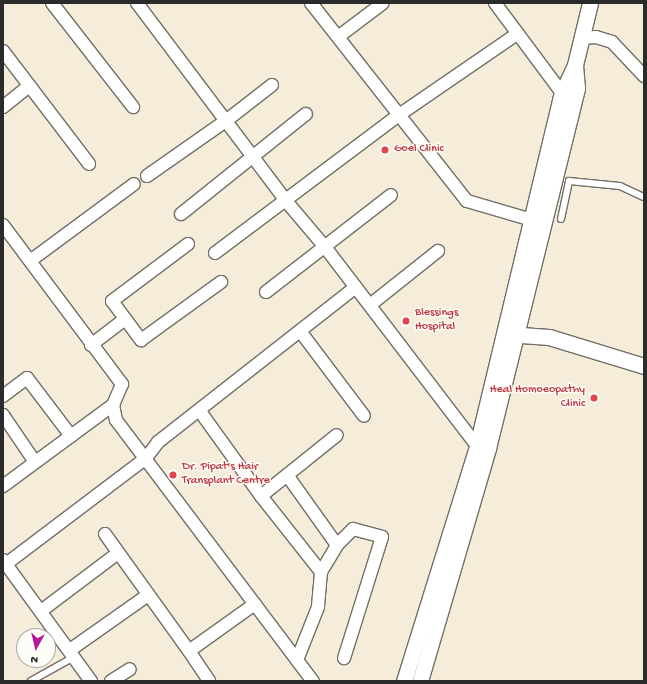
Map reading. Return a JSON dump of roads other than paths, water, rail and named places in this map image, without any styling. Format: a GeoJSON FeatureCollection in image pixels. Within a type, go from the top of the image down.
{"type":"FeatureCollection","features":[{"type":"Feature","properties":{"kind":"street"},"geometry":{"type":"LineString","coordinates":[[52,3],[133,107]]}},
{"type":"Feature","properties":{"kind":"street"},"geometry":{"type":"LineString","coordinates":[[137,3],[227,120],[286,201],[325,247],[477,446]]}},
{"type":"Feature","properties":{"kind":"street"},"geometry":{"type":"LineString","coordinates":[[311,3],[467,201],[532,220]]}},
{"type":"Feature","properties":{"kind":"street"},"geometry":{"type":"LineString","coordinates":[[338,37],[383,3]]}},
{"type":"Feature","properties":{"kind":"street"},"geometry":{"type":"LineString","coordinates":[[420,681],[488,448],[532,220],[555,178],[562,93],[575,65],[590,3]]}},
{"type":"Feature","properties":{"kind":"street"},"geometry":{"type":"LineString","coordinates":[[497,4],[517,34],[562,93]]}},
{"type":"Feature","properties":{"kind":"street"},"geometry":{"type":"LineString","coordinates":[[215,253],[399,115],[517,34]]}},
{"type":"Feature","properties":{"kind":"street"},"geometry":{"type":"LineString","coordinates":[[582,38],[596,37],[612,42],[644,76]]}},
{"type":"Feature","properties":{"kind":"street"},"geometry":{"type":"LineString","coordinates":[[3,51],[89,164]]}},
{"type":"Feature","properties":{"kind":"street"},"geometry":{"type":"LineString","coordinates":[[404,681],[511,334],[555,178],[577,88],[575,65]]}},
{"type":"Feature","properties":{"kind":"street"},"geometry":{"type":"LineString","coordinates":[[147,176],[227,120],[272,85]]}},
{"type":"Feature","properties":{"kind":"street"},"geometry":{"type":"LineString","coordinates":[[3,107],[29,86]]}},
{"type":"Feature","properties":{"kind":"street"},"geometry":{"type":"LineString","coordinates":[[181,214],[306,114]]}},
{"type":"Feature","properties":{"kind":"street"},"geometry":{"type":"LineString","coordinates":[[30,261],[134,184]]}},
{"type":"Feature","properties":{"kind":"street"},"geometry":{"type":"LineString","coordinates":[[266,292],[391,195]]}},
{"type":"Feature","properties":{"kind":"street"},"geometry":{"type":"LineString","coordinates":[[3,225],[91,345],[122,384],[113,405],[3,486]]}},
{"type":"Feature","properties":{"kind":"street"},"geometry":{"type":"LineString","coordinates":[[188,244],[112,301],[141,340],[220,282]]}},
{"type":"Feature","properties":{"kind":"street"},"geometry":{"type":"LineString","coordinates":[[370,305],[438,251]]}},
{"type":"Feature","properties":{"kind":"street"},"geometry":{"type":"LineString","coordinates":[[91,681],[5,562],[146,458],[158,442],[356,287]]}},
{"type":"Feature","properties":{"kind":"street"},"geometry":{"type":"LineString","coordinates":[[91,345],[125,319]]}},
{"type":"Feature","properties":{"kind":"street"},"geometry":{"type":"LineString","coordinates":[[300,331],[364,416]]}},
{"type":"Feature","properties":{"kind":"street"},"geometry":{"type":"LineString","coordinates":[[511,334],[549,337],[644,366]]}},
{"type":"Feature","properties":{"kind":"street"},"geometry":{"type":"LineString","coordinates":[[3,396],[26,378],[71,436]]}},
{"type":"Feature","properties":{"kind":"street"},"geometry":{"type":"LineString","coordinates":[[113,405],[116,420],[313,681]]}},
{"type":"Feature","properties":{"kind":"street"},"geometry":{"type":"LineString","coordinates":[[200,410],[261,496],[321,572]]}},
{"type":"Feature","properties":{"kind":"street"},"geometry":{"type":"LineString","coordinates":[[3,415],[35,462]]}},
{"type":"Feature","properties":{"kind":"street"},"geometry":{"type":"LineString","coordinates":[[261,496],[337,435]]}},
{"type":"Feature","properties":{"kind":"street"},"geometry":{"type":"LineString","coordinates":[[287,475],[337,545]]}},
{"type":"Feature","properties":{"kind":"street"},"geometry":{"type":"LineString","coordinates":[[297,660],[318,607],[321,572],[337,545],[353,529],[382,536],[344,658]]}},
{"type":"Feature","properties":{"kind":"street"},"geometry":{"type":"LineString","coordinates":[[104,534],[209,681]]}},
{"type":"Feature","properties":{"kind":"street"},"geometry":{"type":"LineString","coordinates":[[41,611],[118,553]]}},
{"type":"Feature","properties":{"kind":"street"},"geometry":{"type":"LineString","coordinates":[[72,654],[148,595]]}},
{"type":"Feature","properties":{"kind":"street"},"geometry":{"type":"LineString","coordinates":[[189,651],[255,604]]}},
{"type":"Feature","properties":{"kind":"street"},"geometry":{"type":"LineString","coordinates":[[111,681],[130,669]]}},
{"type":"Feature","properties":{"kind":"lane"},"geometry":{"type":"LineString","coordinates":[[561,219],[555,178],[620,186],[644,197]]}},
{"type":"Feature","properties":{"kind":"lane"},"geometry":{"type":"LineString","coordinates":[[31,681],[72,654]]}},
{"type":"Feature","properties":{"kind":"place","name":"Goel Clinic"},"geometry":{"type":"Point","coordinates":[385,150]}},
{"type":"Feature","properties":{"kind":"place","name":"Blessings Hospital"},"geometry":{"type":"Point","coordinates":[406,321]}},
{"type":"Feature","properties":{"kind":"place","name":"Heal Homoeopathy Clinic"},"geometry":{"type":"Point","coordinates":[594,398]}},
{"type":"Feature","properties":{"kind":"place","name":"Dr. Pipat's Hair Transplant Centre"},"geometry":{"type":"Point","coordinates":[173,475]}}]}
